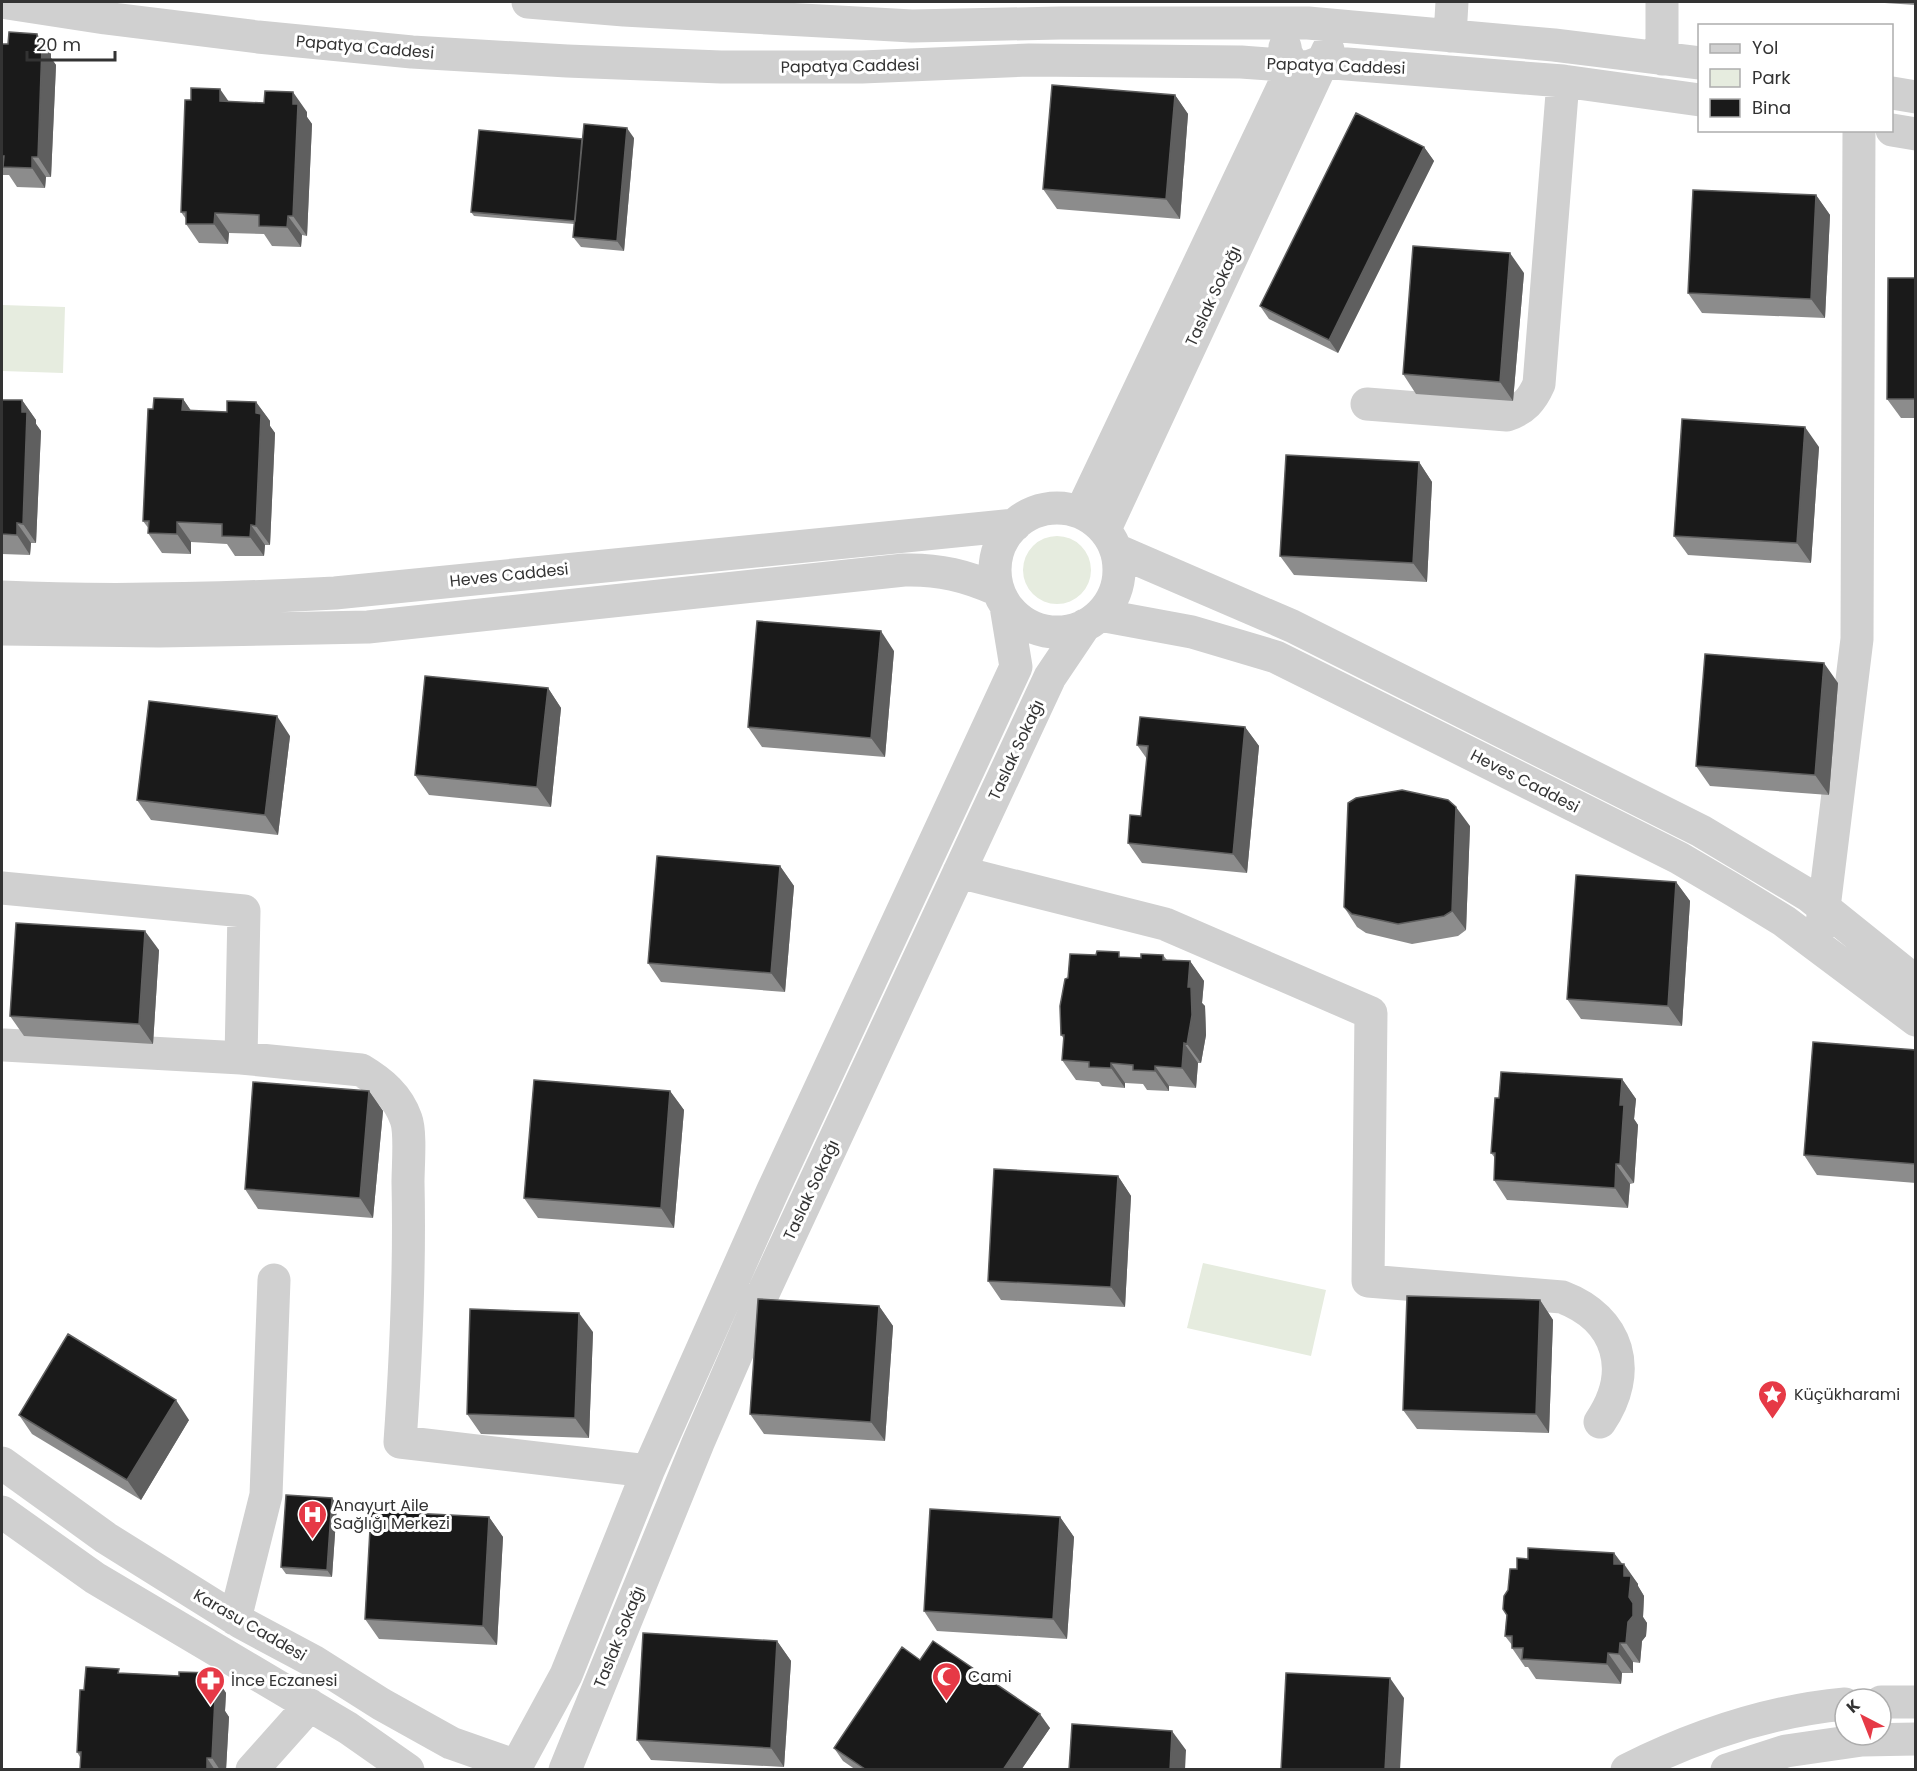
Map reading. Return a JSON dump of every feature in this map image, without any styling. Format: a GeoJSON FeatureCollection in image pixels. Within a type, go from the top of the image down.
{"type":"FeatureCollection","features":[{"type":"Feature","properties":{"kind":"street","name":"Papatya Caddesi"},"geometry":{"type":"LineString","coordinates":[[2,2],[105,18],[258,37],[412,52],[567,61],[721,67],[862,67],[1029,60],[1307,64],[1434,70],[1563,81],[1698,100]]}},
{"type":"Feature","properties":{"kind":"street"},"geometry":{"type":"LineString","coordinates":[[528,2],[624,6],[912,26],[1071,22],[1311,24],[1554,45],[1698,63]]}},
{"type":"Feature","properties":{"kind":"street"},"geometry":{"type":"LineString","coordinates":[[1450,36],[1452,2]]}},
{"type":"Feature","properties":{"kind":"street"},"geometry":{"type":"LineString","coordinates":[[1662,2],[1662,59]]}},
{"type":"Feature","properties":{"kind":"street"},"geometry":{"type":"LineString","coordinates":[[1307,64],[1286,53],[1285,39],[1293,27],[1311,24]]}},
{"type":"Feature","properties":{"kind":"street","name":"Taslak Sokağı"},"geometry":{"type":"LineString","coordinates":[[1101,531],[1307,64]]}},
{"type":"Feature","properties":{"kind":"street"},"geometry":{"type":"LineString","coordinates":[[1367,404],[1507,415],[1517,412],[1534,395],[1539,384],[1563,81]]}},
{"type":"Feature","properties":{"kind":"street"},"geometry":{"type":"LineString","coordinates":[[1893,93],[1916,97]]}},
{"type":"Feature","properties":{"kind":"street"},"geometry":{"type":"LineString","coordinates":[[1893,130],[1916,134]]}},
{"type":"Feature","properties":{"kind":"street"},"geometry":{"type":"LineString","coordinates":[[1820,946],[1857,639],[1859,132]]}},
{"type":"Feature","properties":{"kind":"street"},"geometry":{"type":"LineString","coordinates":[[2,629],[159,631],[368,627],[904,570],[927,570],[949,572],[975,579],[1002,598],[1018,618],[1034,628],[1051,632],[1068,631],[1092,620],[1111,601],[1117,585],[1119,567],[1101,531],[1064,508],[1046,508],[1029,514],[1015,525],[1004,539],[997,555],[995,573],[1002,598]]}},
{"type":"Feature","properties":{"kind":"street","name":"Heves Caddesi"},"geometry":{"type":"LineString","coordinates":[[2,597],[143,601],[335,592],[1015,525]]}},
{"type":"Feature","properties":{"kind":"street","name":"Heves Caddesi"},"geometry":{"type":"LineString","coordinates":[[1101,531],[1701,831],[1808,895],[1916,982]]}},
{"type":"Feature","properties":{"kind":"street","name":"Taslak Sokağı"},"geometry":{"type":"LineString","coordinates":[[519,1766],[566,1675],[648,1471],[777,1180],[1016,667],[1002,598]]}},
{"type":"Feature","properties":{"kind":"street","name":"Taslak Sokağı"},"geometry":{"type":"LineString","coordinates":[[565,1770],[698,1443],[760,1300],[1050,677],[1092,620]]}},
{"type":"Feature","properties":{"kind":"street","name":"Heves Caddesi"},"geometry":{"type":"LineString","coordinates":[[1092,620],[1192,632],[1276,657],[1678,858],[1784,921],[1916,1020]]}},
{"type":"Feature","properties":{"kind":"street"},"geometry":{"type":"LineString","coordinates":[[959,872],[1165,924],[1371,1013],[1368,1281],[1562,1297],[1578,1303],[1593,1313],[1604,1325],[1616,1353],[1618,1366],[1615,1395],[1600,1422]]}},
{"type":"Feature","properties":{"kind":"street"},"geometry":{"type":"LineString","coordinates":[[2,888],[244,911],[241,1058]]}},
{"type":"Feature","properties":{"kind":"street"},"geometry":{"type":"LineString","coordinates":[[4,1045],[241,1058],[361,1070],[376,1079],[390,1092],[407,1121],[408,1303],[400,1442],[648,1471]]}},
{"type":"Feature","properties":{"kind":"street"},"geometry":{"type":"LineString","coordinates":[[236,1618],[266,1495],[274,1280]]}},
{"type":"Feature","properties":{"kind":"street","name":"Karasu Caddesi"},"geometry":{"type":"LineString","coordinates":[[2,1463],[106,1538],[381,1704],[451,1743],[519,1766]]}},
{"type":"Feature","properties":{"kind":"street"},"geometry":{"type":"LineString","coordinates":[[2,1512],[95,1578],[348,1728],[408,1770]]}},
{"type":"Feature","properties":{"kind":"street"},"geometry":{"type":"LineString","coordinates":[[1893,1702],[1916,1702]]}},
{"type":"Feature","properties":{"kind":"street"},"geometry":{"type":"LineString","coordinates":[[252,1770],[310,1705]]}},
{"type":"Feature","properties":{"kind":"street"},"geometry":{"type":"LineString","coordinates":[[1627,1770],[1689,1742],[1734,1727],[1780,1714],[1833,1706]]}},
{"type":"Feature","properties":{"kind":"street"},"geometry":{"type":"LineString","coordinates":[[1727,1770],[1786,1751],[1862,1740],[1916,1739]]}},
{"type":"Feature","properties":{"kind":"green space"},"geometry":{"type":"Polygon","coordinates":[[[2,305],[65,307],[63,373],[2,371],[2,305]]]}},
{"type":"Feature","properties":{"kind":"green space"},"geometry":{"type":"Polygon","coordinates":[[[1057,536],[1070,539],[1081,546],[1088,557],[1091,570],[1088,583],[1081,594],[1070,601],[1057,604],[1044,601],[1033,594],[1026,583],[1023,570],[1026,557],[1033,546],[1044,539],[1057,536]]]}},
{"type":"Feature","properties":{"kind":"green space"},"geometry":{"type":"Polygon","coordinates":[[[1203,1263],[1326,1290],[1311,1356],[1187,1328],[1203,1263]]]}},
{"type":"Feature","properties":{"kind":"building"},"geometry":{"type":"Polygon","coordinates":[[[9,32],[37,34],[37,45],[42,45],[38,157],[32,157],[32,168],[3,167],[2,44],[8,44],[9,32]]]}},
{"type":"Feature","properties":{"kind":"building"},"geometry":{"type":"Polygon","coordinates":[[[1052,85],[1175,95],[1166,199],[1043,189],[1052,85]]]}},
{"type":"Feature","properties":{"kind":"building"},"geometry":{"type":"Polygon","coordinates":[[[191,88],[220,89],[220,101],[264,103],[265,91],[293,92],[293,104],[298,104],[293,216],[288,216],[287,227],[259,226],[259,215],[215,213],[214,224],[186,224],[186,212],[181,212],[185,100],[191,100],[191,88]]]}},
{"type":"Feature","properties":{"kind":"building"},"geometry":{"type":"Polygon","coordinates":[[[1356,113],[1424,147],[1329,340],[1260,306],[1356,113]]]}},
{"type":"Feature","properties":{"kind":"building"},"geometry":{"type":"Polygon","coordinates":[[[584,124],[627,128],[617,241],[573,237],[584,124]]]}},
{"type":"Feature","properties":{"kind":"building"},"geometry":{"type":"Polygon","coordinates":[[[479,130],[582,139],[575,221],[471,212],[479,130]]]}},
{"type":"Feature","properties":{"kind":"building"},"geometry":{"type":"Polygon","coordinates":[[[1693,190],[1816,195],[1811,299],[1688,293],[1693,190]]]}},
{"type":"Feature","properties":{"kind":"building"},"geometry":{"type":"Polygon","coordinates":[[[1413,246],[1510,253],[1500,382],[1403,374],[1413,246]]]}},
{"type":"Feature","properties":{"kind":"building"},"geometry":{"type":"Polygon","coordinates":[[[1888,278],[1916,278],[1916,399],[1887,399],[1888,278]]]}},
{"type":"Feature","properties":{"kind":"building"},"geometry":{"type":"Polygon","coordinates":[[[154,398],[183,399],[182,410],[227,412],[227,401],[256,402],[256,413],[261,414],[256,526],[251,525],[250,537],[222,536],[222,524],[177,522],[177,534],[148,533],[149,521],[143,521],[148,409],[153,409],[154,398]]]}},
{"type":"Feature","properties":{"kind":"building"},"geometry":{"type":"Polygon","coordinates":[[[2,400],[22,400],[22,412],[27,412],[23,524],[17,523],[17,535],[2,534],[2,400]]]}},
{"type":"Feature","properties":{"kind":"building"},"geometry":{"type":"Polygon","coordinates":[[[1682,419],[1805,427],[1797,543],[1674,536],[1682,419]]]}},
{"type":"Feature","properties":{"kind":"building"},"geometry":{"type":"Polygon","coordinates":[[[1286,455],[1419,462],[1413,563],[1280,556],[1286,455]]]}},
{"type":"Feature","properties":{"kind":"building"},"geometry":{"type":"Polygon","coordinates":[[[757,621],[881,631],[871,738],[748,727],[757,621]]]}},
{"type":"Feature","properties":{"kind":"building"},"geometry":{"type":"Polygon","coordinates":[[[1705,654],[1824,663],[1815,775],[1696,766],[1705,654]]]}},
{"type":"Feature","properties":{"kind":"building"},"geometry":{"type":"Polygon","coordinates":[[[425,676],[548,688],[537,787],[415,775],[425,676]]]}},
{"type":"Feature","properties":{"kind":"building"},"geometry":{"type":"Polygon","coordinates":[[[149,701],[277,716],[265,815],[137,800],[149,701]]]}},
{"type":"Feature","properties":{"kind":"building"},"geometry":{"type":"Polygon","coordinates":[[[1140,717],[1245,727],[1233,854],[1128,843],[1130,815],[1141,816],[1148,746],[1137,745],[1140,717]]]}},
{"type":"Feature","properties":{"kind":"building"},"geometry":{"type":"Polygon","coordinates":[[[1402,790],[1448,800],[1456,807],[1452,911],[1444,916],[1398,924],[1352,914],[1344,907],[1348,803],[1356,798],[1402,790]]]}},
{"type":"Feature","properties":{"kind":"building"},"geometry":{"type":"Polygon","coordinates":[[[657,856],[780,866],[771,973],[648,963],[657,856]]]}},
{"type":"Feature","properties":{"kind":"building"},"geometry":{"type":"Polygon","coordinates":[[[1576,875],[1676,882],[1668,1006],[1567,999],[1576,875]]]}},
{"type":"Feature","properties":{"kind":"building"},"geometry":{"type":"Polygon","coordinates":[[[16,923],[145,931],[139,1024],[10,1016],[16,923]]]}},
{"type":"Feature","properties":{"kind":"building"},"geometry":{"type":"Polygon","coordinates":[[[1097,951],[1119,952],[1119,957],[1141,958],[1141,954],[1163,955],[1163,960],[1190,961],[1188,987],[1191,987],[1192,1015],[1187,1044],[1184,1043],[1182,1068],[1155,1066],[1155,1071],[1133,1070],[1133,1065],[1111,1063],[1111,1068],[1089,1067],[1089,1062],[1062,1060],[1064,1035],[1061,1035],[1060,1006],[1065,979],[1068,978],[1070,954],[1096,955],[1097,951]]]}},
{"type":"Feature","properties":{"kind":"building"},"geometry":{"type":"Polygon","coordinates":[[[1813,1042],[1916,1050],[1916,1164],[1804,1155],[1813,1042]]]}},
{"type":"Feature","properties":{"kind":"building"},"geometry":{"type":"Polygon","coordinates":[[[1501,1072],[1622,1079],[1620,1105],[1624,1105],[1620,1164],[1616,1164],[1615,1188],[1494,1180],[1495,1153],[1491,1153],[1495,1098],[1499,1098],[1501,1072]]]}},
{"type":"Feature","properties":{"kind":"building"},"geometry":{"type":"Polygon","coordinates":[[[534,1080],[670,1091],[661,1208],[524,1198],[534,1080]]]}},
{"type":"Feature","properties":{"kind":"building"},"geometry":{"type":"Polygon","coordinates":[[[253,1082],[369,1091],[360,1198],[245,1189],[253,1082]]]}},
{"type":"Feature","properties":{"kind":"building"},"geometry":{"type":"Polygon","coordinates":[[[994,1169],[1118,1176],[1111,1287],[988,1281],[994,1169]]]}},
{"type":"Feature","properties":{"kind":"building"},"geometry":{"type":"Polygon","coordinates":[[[1407,1296],[1540,1300],[1536,1414],[1403,1410],[1407,1296]]]}},
{"type":"Feature","properties":{"kind":"building"},"geometry":{"type":"Polygon","coordinates":[[[758,1299],[879,1306],[871,1422],[750,1414],[758,1299]]]}},
{"type":"Feature","properties":{"kind":"building"},"geometry":{"type":"Polygon","coordinates":[[[470,1309],[579,1313],[575,1418],[467,1414],[470,1309]]]}},
{"type":"Feature","properties":{"kind":"building"},"geometry":{"type":"Polygon","coordinates":[[[68,1334],[176,1400],[127,1480],[19,1415],[68,1334]]]}},
{"type":"Feature","properties":{"kind":"building"},"geometry":{"type":"Polygon","coordinates":[[[286,1495],[332,1498],[327,1570],[281,1567],[286,1495]]]}},
{"type":"Feature","properties":{"kind":"building"},"geometry":{"type":"Polygon","coordinates":[[[930,1509],[1060,1517],[1053,1619],[924,1611],[930,1509]]]}},
{"type":"Feature","properties":{"kind":"building"},"geometry":{"type":"Polygon","coordinates":[[[371,1511],[489,1517],[483,1626],[365,1619],[371,1511]]]}},
{"type":"Feature","properties":{"kind":"building"},"geometry":{"type":"Polygon","coordinates":[[[1528,1548],[1614,1553],[1614,1564],[1624,1564],[1624,1576],[1631,1576],[1629,1597],[1633,1603],[1633,1616],[1628,1622],[1626,1643],[1620,1643],[1619,1654],[1608,1653],[1607,1664],[1522,1659],[1523,1648],[1512,1648],[1512,1636],[1505,1636],[1507,1615],[1503,1609],[1504,1596],[1508,1590],[1510,1569],[1517,1569],[1517,1558],[1528,1559],[1528,1548]]]}},
{"type":"Feature","properties":{"kind":"building"},"geometry":{"type":"Polygon","coordinates":[[[643,1633],[777,1641],[771,1748],[637,1740],[643,1633]]]}},
{"type":"Feature","properties":{"kind":"building","name":"Cami"},"geometry":{"type":"Polygon","coordinates":[[[933,1641],[1040,1714],[1003,1770],[864,1770],[834,1748],[902,1647],[920,1660],[933,1641]]]}},
{"type":"Feature","properties":{"kind":"building"},"geometry":{"type":"Polygon","coordinates":[[[86,1667],[119,1669],[118,1673],[179,1676],[179,1672],[213,1673],[211,1696],[215,1697],[212,1758],[207,1758],[207,1770],[80,1770],[81,1752],[77,1752],[80,1690],[84,1690],[86,1667]]]}},
{"type":"Feature","properties":{"kind":"building"},"geometry":{"type":"Polygon","coordinates":[[[1286,1673],[1390,1678],[1385,1770],[1281,1770],[1286,1673]]]}},
{"type":"Feature","properties":{"kind":"building"},"geometry":{"type":"Polygon","coordinates":[[[1072,1724],[1172,1731],[1170,1770],[1069,1770],[1072,1724]]]}},
{"type":"Feature","properties":{"kind":"place","name":"Küçükharami"},"geometry":{"type":"Point","coordinates":[1773,1420]}},
{"type":"Feature","properties":{"kind":"place","name":"Anayurt Aile Sağlığı Merkezi"},"geometry":{"type":"Point","coordinates":[312,1540]}},
{"type":"Feature","properties":{"kind":"place","name":"Cami"},"geometry":{"type":"Point","coordinates":[947,1702]}},
{"type":"Feature","properties":{"kind":"place","name":"İnce Eczanesi"},"geometry":{"type":"Point","coordinates":[210,1706]}}]}
